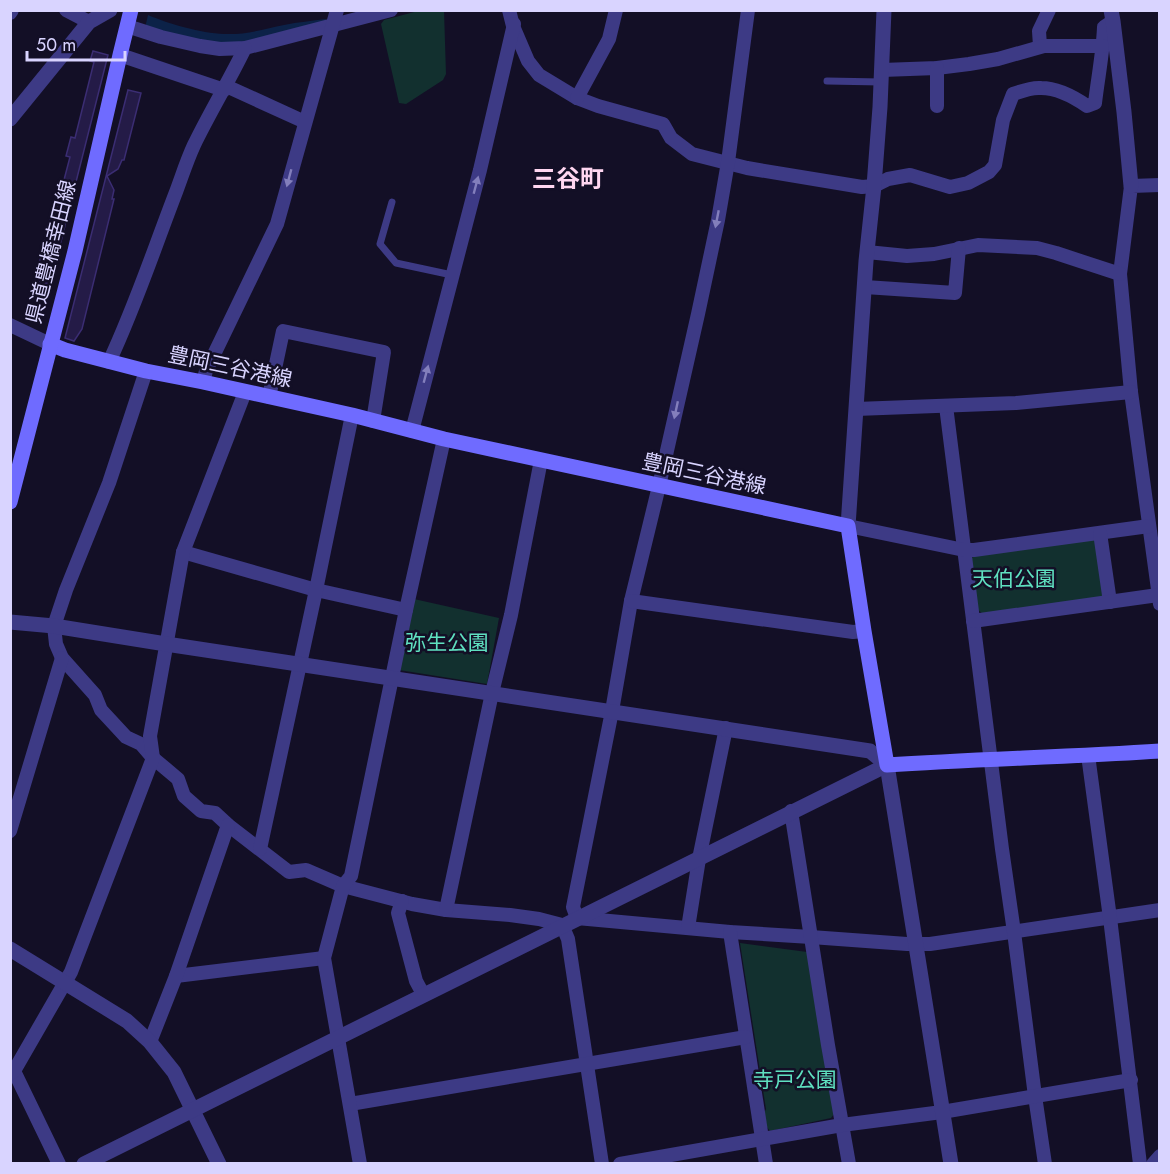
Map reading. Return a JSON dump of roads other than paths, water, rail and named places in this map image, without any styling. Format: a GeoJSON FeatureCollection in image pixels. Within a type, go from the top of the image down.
{"type":"FeatureCollection","features":[{"type":"Feature","properties":{"kind":"main road","name":"県道豊橋幸田線"},"geometry":{"type":"LineString","coordinates":[[10,502],[76,244],[131,10]]}},
{"type":"Feature","properties":{"kind":"main road","name":"豊岡三谷港線"},"geometry":{"type":"LineString","coordinates":[[50,344],[146,371],[352,415],[444,439],[848,526]]}},
{"type":"Feature","properties":{"kind":"main road"},"geometry":{"type":"LineString","coordinates":[[848,526],[886,765],[1160,751]]}},
{"type":"Feature","properties":{"kind":"street"},"geometry":{"type":"LineString","coordinates":[[66,10],[89,22]]}},
{"type":"Feature","properties":{"kind":"street"},"geometry":{"type":"LineString","coordinates":[[10,119],[89,22],[110,10]]}},
{"type":"Feature","properties":{"kind":"street"},"geometry":{"type":"LineString","coordinates":[[203,382],[206,371],[277,224],[337,10]]}},
{"type":"Feature","properties":{"kind":"street"},"geometry":{"type":"LineString","coordinates":[[127,26],[200,46],[220,49],[245,48],[391,10]]}},
{"type":"Feature","properties":{"kind":"street"},"geometry":{"type":"LineString","coordinates":[[509,10],[513,26],[528,61],[535,71],[550,83],[577,98],[663,124],[671,138],[692,154],[747,168],[862,187],[874,186],[888,179],[910,175],[950,187],[968,183],[989,172],[995,165],[1003,120],[1012,94],[1042,88],[1063,94],[1087,106],[1095,103],[1104,27],[1112,16]]}},
{"type":"Feature","properties":{"kind":"street"},"geometry":{"type":"LineString","coordinates":[[412,431],[480,170],[516,10]]}},
{"type":"Feature","properties":{"kind":"street"},"geometry":{"type":"LineString","coordinates":[[577,98],[609,39],[616,10]]}},
{"type":"Feature","properties":{"kind":"street"},"geometry":{"type":"LineString","coordinates":[[577,918],[573,907],[612,711],[631,601],[700,307],[728,162],[748,10]]}},
{"type":"Feature","properties":{"kind":"street"},"geometry":{"type":"LineString","coordinates":[[884,10],[874,186],[867,252],[848,526],[974,550],[1149,526]]}},
{"type":"Feature","properties":{"kind":"street"},"geometry":{"type":"LineString","coordinates":[[1040,46],[1039,31],[1049,10]]}},
{"type":"Feature","properties":{"kind":"street"},"geometry":{"type":"LineString","coordinates":[[973,621],[1110,602],[1159,600],[1131,392],[1120,274],[1131,186],[1112,16]]}},
{"type":"Feature","properties":{"kind":"street"},"geometry":{"type":"LineString","coordinates":[[881,76],[998,59],[1040,46],[1103,46]]}},
{"type":"Feature","properties":{"kind":"street"},"geometry":{"type":"LineString","coordinates":[[109,362],[138,296],[159,234],[194,146],[245,48]]}},
{"type":"Feature","properties":{"kind":"street"},"geometry":{"type":"LineString","coordinates":[[120,55],[225,88],[305,122]]}},
{"type":"Feature","properties":{"kind":"street"},"geometry":{"type":"LineString","coordinates":[[937,68],[937,106]]}},
{"type":"Feature","properties":{"kind":"street"},"geometry":{"type":"LineString","coordinates":[[1131,186],[1160,185]]}},
{"type":"Feature","properties":{"kind":"street"},"geometry":{"type":"LineString","coordinates":[[867,252],[908,256],[934,254],[978,244],[1043,249],[1120,274]]}},
{"type":"Feature","properties":{"kind":"street"},"geometry":{"type":"LineString","coordinates":[[865,287],[955,293],[959,248]]}},
{"type":"Feature","properties":{"kind":"street"},"geometry":{"type":"LineString","coordinates":[[10,325],[50,344]]}},
{"type":"Feature","properties":{"kind":"street"},"geometry":{"type":"LineString","coordinates":[[269,397],[283,330],[384,352],[373,420]]}},
{"type":"Feature","properties":{"kind":"street"},"geometry":{"type":"LineString","coordinates":[[146,371],[109,483],[54,626],[56,644],[62,658],[95,695],[101,710],[126,737],[141,744],[153,758],[178,779],[184,796],[201,811],[215,813],[289,872],[306,870],[343,886],[446,910],[510,915],[562,925]]}},
{"type":"Feature","properties":{"kind":"street"},"geometry":{"type":"LineString","coordinates":[[59,1164],[12,1072],[71,972],[153,758],[150,736],[183,552],[245,392]]}},
{"type":"Feature","properties":{"kind":"street"},"geometry":{"type":"LineString","coordinates":[[856,409],[1016,403],[1131,392]]}},
{"type":"Feature","properties":{"kind":"street"},"geometry":{"type":"LineString","coordinates":[[946,405],[1002,849],[1045,1164]]}},
{"type":"Feature","properties":{"kind":"street"},"geometry":{"type":"LineString","coordinates":[[260,849],[352,415]]}},
{"type":"Feature","properties":{"kind":"street"},"geometry":{"type":"LineString","coordinates":[[360,1164],[324,958],[343,886],[351,876],[444,439]]}},
{"type":"Feature","properties":{"kind":"street"},"geometry":{"type":"LineString","coordinates":[[446,910],[511,615],[541,460]]}},
{"type":"Feature","properties":{"kind":"street"},"geometry":{"type":"LineString","coordinates":[[1100,533],[1110,602]]}},
{"type":"Feature","properties":{"kind":"street"},"geometry":{"type":"LineString","coordinates":[[183,552],[316,590],[406,610]]}},
{"type":"Feature","properties":{"kind":"street"},"geometry":{"type":"LineString","coordinates":[[631,601],[853,632],[864,631]]}},
{"type":"Feature","properties":{"kind":"street"},"geometry":{"type":"LineString","coordinates":[[10,622],[54,626],[870,751],[886,765],[951,1164]]}},
{"type":"Feature","properties":{"kind":"street"},"geometry":{"type":"LineString","coordinates":[[10,831],[62,658]]}},
{"type":"Feature","properties":{"kind":"street"},"geometry":{"type":"LineString","coordinates":[[688,928],[699,859],[726,728]]}},
{"type":"Feature","properties":{"kind":"street"},"geometry":{"type":"LineString","coordinates":[[1088,755],[1140,1164]]}},
{"type":"Feature","properties":{"kind":"street"},"geometry":{"type":"LineString","coordinates":[[84,1164],[192,1108],[886,765]]}},
{"type":"Feature","properties":{"kind":"street"},"geometry":{"type":"LineString","coordinates":[[791,811],[849,1164]]}},
{"type":"Feature","properties":{"kind":"street"},"geometry":{"type":"LineString","coordinates":[[150,1042],[176,976],[228,825]]}},
{"type":"Feature","properties":{"kind":"street"},"geometry":{"type":"LineString","coordinates":[[402,901],[398,913],[416,981],[423,994]]}},
{"type":"Feature","properties":{"kind":"street"},"geometry":{"type":"LineString","coordinates":[[577,918],[730,932],[930,944],[1160,910]]}},
{"type":"Feature","properties":{"kind":"street"},"geometry":{"type":"LineString","coordinates":[[562,925],[568,939],[603,1164]]}},
{"type":"Feature","properties":{"kind":"street"},"geometry":{"type":"LineString","coordinates":[[730,932],[766,1164]]}},
{"type":"Feature","properties":{"kind":"street"},"geometry":{"type":"LineString","coordinates":[[10,949],[128,1021],[150,1042],[174,1072],[219,1164]]}},
{"type":"Feature","properties":{"kind":"street"},"geometry":{"type":"LineString","coordinates":[[176,976],[324,958]]}},
{"type":"Feature","properties":{"kind":"street"},"geometry":{"type":"LineString","coordinates":[[350,1104],[746,1037]]}},
{"type":"Feature","properties":{"kind":"street"},"geometry":{"type":"LineString","coordinates":[[620,1164],[680,1158],[762,1139],[842,1125],[942,1112],[1131,1080]]}},
{"type":"Feature","properties":{"kind":"street"},"geometry":{"type":"LineString","coordinates":[[1153,1164],[1160,1156]]}},
{"type":"Feature","properties":{"kind":"lane"},"geometry":{"type":"LineString","coordinates":[[827,81],[881,76]]}},
{"type":"Feature","properties":{"kind":"lane"},"geometry":{"type":"LineString","coordinates":[[392,202],[380,244],[396,264],[452,275]]}},
{"type":"Feature","properties":{"kind":"water"},"geometry":{"type":"Polygon","coordinates":[[[148,15],[185,28],[224,34],[247,33],[326,19],[324,26],[250,42],[213,43],[145,28],[148,15]]]}},
{"type":"Feature","properties":{"kind":"district","name":"三谷町"},"geometry":{"type":"Point","coordinates":[568,179]}},
{"type":"Feature","properties":{"kind":"park label","name":"天伯公園"},"geometry":{"type":"Point","coordinates":[1014,579]}},
{"type":"Feature","properties":{"kind":"park label","name":"弥生公園"},"geometry":{"type":"Point","coordinates":[447,643]}},
{"type":"Feature","properties":{"kind":"park label","name":"寺戸公園"},"geometry":{"type":"Point","coordinates":[795,1080]}}]}
